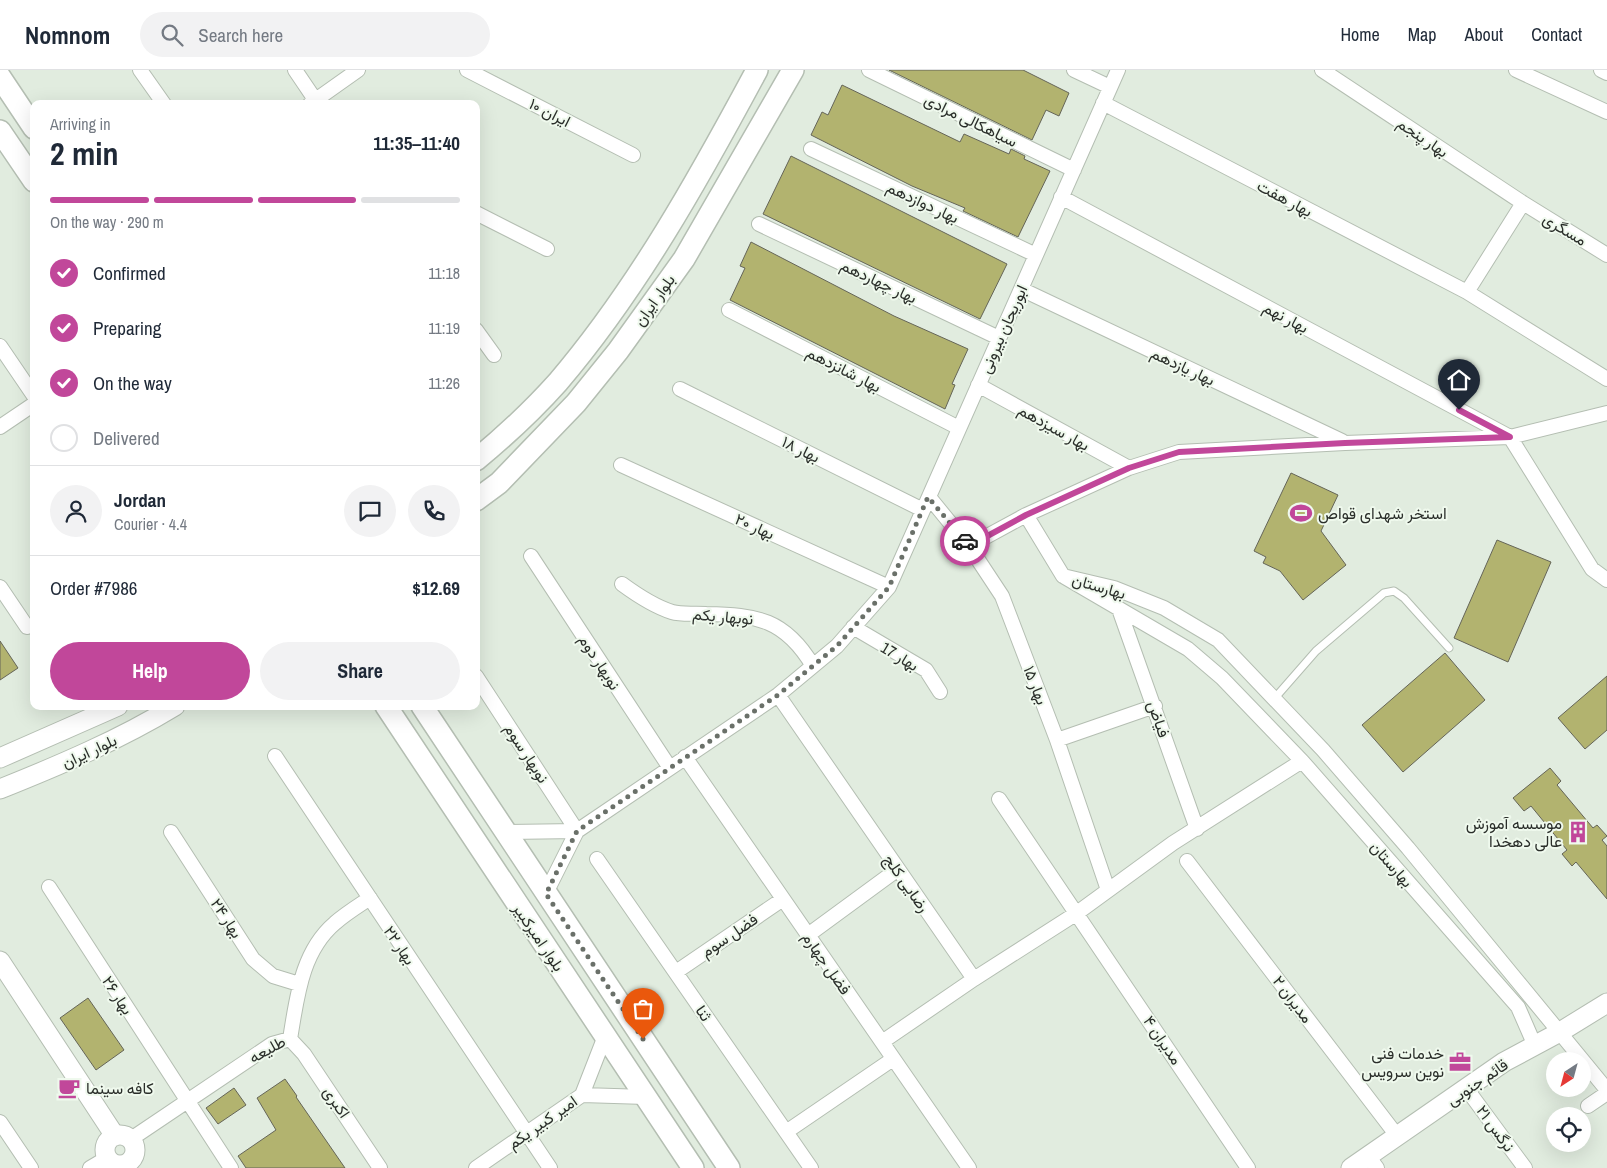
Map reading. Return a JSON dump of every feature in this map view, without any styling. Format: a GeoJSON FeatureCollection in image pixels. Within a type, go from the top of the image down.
{"type":"FeatureCollection","features":[{"type":"Feature","properties":{"kind":"main road","name":"بلوار ایران"},"geometry":{"type":"LineString","coordinates":[[480,457],[509,432],[557,383],[595,336],[644,266],[685,199],[757,70]]}},
{"type":"Feature","properties":{"kind":"main road","name":"بلوار ایران"},"geometry":{"type":"LineString","coordinates":[[480,497],[499,483],[576,403],[618,352],[684,258],[794,70]]}},
{"type":"Feature","properties":{"kind":"main road"},"geometry":{"type":"LineString","coordinates":[[0,78],[30,122]]}},
{"type":"Feature","properties":{"kind":"main road"},"geometry":{"type":"LineString","coordinates":[[0,131],[30,175]]}},
{"type":"Feature","properties":{"kind":"main road","name":"بلوار امیرکبیر"},"geometry":{"type":"LineString","coordinates":[[389,710],[693,1168]]}},
{"type":"Feature","properties":{"kind":"main road","name":"بلوار امیرکبیر"},"geometry":{"type":"LineString","coordinates":[[425,710],[729,1168]]}},
{"type":"Feature","properties":{"kind":"street"},"geometry":{"type":"LineString","coordinates":[[140,70],[161,100]]}},
{"type":"Feature","properties":{"kind":"street"},"geometry":{"type":"LineString","coordinates":[[295,70],[314,100]]}},
{"type":"Feature","properties":{"kind":"street"},"geometry":{"type":"LineString","coordinates":[[318,100],[358,70]]}},
{"type":"Feature","properties":{"kind":"street","name":"ایران ۱۰"},"geometry":{"type":"LineString","coordinates":[[467,70],[632,155]]}},
{"type":"Feature","properties":{"kind":"street","name":"سیاهکالی مرادی"},"geometry":{"type":"LineString","coordinates":[[869,70],[1074,170]]}},
{"type":"Feature","properties":{"kind":"street"},"geometry":{"type":"LineString","coordinates":[[1074,70],[1110,87]]}},
{"type":"Feature","properties":{"kind":"street","name":"ابوریحان بیرونی"},"geometry":{"type":"LineString","coordinates":[[577,831],[778,695],[837,646],[889,587],[1118,70]]}},
{"type":"Feature","properties":{"kind":"street","name":"بهار پنجم"},"geometry":{"type":"LineString","coordinates":[[1322,70],[1523,203]]}},
{"type":"Feature","properties":{"kind":"street"},"geometry":{"type":"LineString","coordinates":[[1516,70],[1607,112]]}},
{"type":"Feature","properties":{"kind":"street"},"geometry":{"type":"LineString","coordinates":[[1601,70],[1607,73]]}},
{"type":"Feature","properties":{"kind":"street","name":"بهار هفت"},"geometry":{"type":"LineString","coordinates":[[1103,103],[1467,292],[1607,379]]}},
{"type":"Feature","properties":{"kind":"street","name":"بهار دوازدهم"},"geometry":{"type":"LineString","coordinates":[[811,149],[1036,255]]}},
{"type":"Feature","properties":{"kind":"street","name":"بهار نهم"},"geometry":{"type":"LineString","coordinates":[[1062,197],[1510,437]]}},
{"type":"Feature","properties":{"kind":"street"},"geometry":{"type":"LineString","coordinates":[[1467,292],[1523,203]]}},
{"type":"Feature","properties":{"kind":"street","name":"مسگری"},"geometry":{"type":"LineString","coordinates":[[1523,203],[1607,255]]}},
{"type":"Feature","properties":{"kind":"street"},"geometry":{"type":"LineString","coordinates":[[480,216],[547,250]]}},
{"type":"Feature","properties":{"kind":"street","name":"بهار چهاردهم"},"geometry":{"type":"LineString","coordinates":[[759,224],[999,338]]}},
{"type":"Feature","properties":{"kind":"street","name":"بهار یازدهم"},"geometry":{"type":"LineString","coordinates":[[1021,289],[1345,443]]}},
{"type":"Feature","properties":{"kind":"street","name":"بهار شانزدهم"},"geometry":{"type":"LineString","coordinates":[[729,310],[959,428]]}},
{"type":"Feature","properties":{"kind":"street"},"geometry":{"type":"LineString","coordinates":[[480,336],[494,355]]}},
{"type":"Feature","properties":{"kind":"street"},"geometry":{"type":"LineString","coordinates":[[0,346],[30,390]]}},
{"type":"Feature","properties":{"kind":"street","name":"بهار سیزدهم"},"geometry":{"type":"LineString","coordinates":[[978,386],[1129,468]]}},
{"type":"Feature","properties":{"kind":"street","name":"بهار ۱۸"},"geometry":{"type":"LineString","coordinates":[[680,389],[926,504]]}},
{"type":"Feature","properties":{"kind":"street"},"geometry":{"type":"LineString","coordinates":[[0,427],[30,407]]}},
{"type":"Feature","properties":{"kind":"street"},"geometry":{"type":"LineString","coordinates":[[969,546],[1026,515],[1129,468],[1179,452],[1510,437],[1607,413]]}},
{"type":"Feature","properties":{"kind":"street"},"geometry":{"type":"LineString","coordinates":[[1510,437],[1592,569],[1607,580]]}},
{"type":"Feature","properties":{"kind":"street","name":"بهار ۲۰"},"geometry":{"type":"LineString","coordinates":[[621,465],[889,587]]}},
{"type":"Feature","properties":{"kind":"street","name":"بهار ۱۵"},"geometry":{"type":"LineString","coordinates":[[926,504],[969,546],[1002,596],[1057,740],[1108,890]]}},
{"type":"Feature","properties":{"kind":"street"},"geometry":{"type":"LineString","coordinates":[[1026,515],[1062,576]]}},
{"type":"Feature","properties":{"kind":"street","name":"نوبهار دوم"},"geometry":{"type":"LineString","coordinates":[[531,556],[670,768]]}},
{"type":"Feature","properties":{"kind":"street","name":"بهارستان"},"geometry":{"type":"LineString","coordinates":[[1062,576],[1188,649],[1222,678],[1302,761],[1518,1007],[1535,1046]]}},
{"type":"Feature","properties":{"kind":"street","name":"بهارستان"},"geometry":{"type":"LineString","coordinates":[[1062,576],[1114,588],[1164,608],[1218,640],[1323,750],[1408,848],[1607,1092]]}},
{"type":"Feature","properties":{"kind":"street","name":"نوبهار یکم"},"geometry":{"type":"LineString","coordinates":[[622,584],[644,600],[673,613],[723,614],[756,618],[773,624],[790,635],[800,645],[812,666]]}},
{"type":"Feature","properties":{"kind":"street"},"geometry":{"type":"LineString","coordinates":[[0,587],[27,627]]}},
{"type":"Feature","properties":{"kind":"street","name":"فیاض"},"geometry":{"type":"LineString","coordinates":[[1118,609],[1155,706],[1197,829]]}},
{"type":"Feature","properties":{"kind":"street","name":"بهار 17"},"geometry":{"type":"LineString","coordinates":[[853,627],[926,670],[940,692]]}},
{"type":"Feature","properties":{"kind":"street","name":"نوبهار سوم"},"geometry":{"type":"LineString","coordinates":[[480,682],[577,831]]}},
{"type":"Feature","properties":{"kind":"street","name":"رضایی کلج"},"geometry":{"type":"LineString","coordinates":[[778,695],[974,979]]}},
{"type":"Feature","properties":{"kind":"street"},"geometry":{"type":"LineString","coordinates":[[1057,740],[1155,706]]}},
{"type":"Feature","properties":{"kind":"street","name":"بلوار ایران"},"geometry":{"type":"LineString","coordinates":[[0,758],[109,710]]}},
{"type":"Feature","properties":{"kind":"street","name":"بلوار ایران"},"geometry":{"type":"LineString","coordinates":[[0,789],[67,762],[134,731],[169,710]]}},
{"type":"Feature","properties":{"kind":"street","name":"بهار ۲۲"},"geometry":{"type":"LineString","coordinates":[[274,756],[550,1168]]}},
{"type":"Feature","properties":{"kind":"street","name":"فضل چهارم"},"geometry":{"type":"LineString","coordinates":[[685,757],[969,1168]]}},
{"type":"Feature","properties":{"kind":"street"},"geometry":{"type":"LineString","coordinates":[[882,1042],[974,979],[1077,913],[1197,829],[1302,761]]}},
{"type":"Feature","properties":{"kind":"street","name":"مدیران ۴"},"geometry":{"type":"LineString","coordinates":[[999,799],[1248,1168]]}},
{"type":"Feature","properties":{"kind":"street"},"geometry":{"type":"LineString","coordinates":[[505,832],[577,831],[546,894]]}},
{"type":"Feature","properties":{"kind":"street","name":"بهار ۲۴"},"geometry":{"type":"LineString","coordinates":[[171,832],[253,959],[273,976],[299,984]]}},
{"type":"Feature","properties":{"kind":"street","name":"ثنا"},"geometry":{"type":"LineString","coordinates":[[597,859],[811,1168]]}},
{"type":"Feature","properties":{"kind":"street","name":"مدیران ۲"},"geometry":{"type":"LineString","coordinates":[[1187,861],[1398,1137]]}},
{"type":"Feature","properties":{"kind":"street"},"geometry":{"type":"LineString","coordinates":[[808,935],[898,869]]}},
{"type":"Feature","properties":{"kind":"street","name":"بهار ۲۶"},"geometry":{"type":"LineString","coordinates":[[49,888],[231,1168]]}},
{"type":"Feature","properties":{"kind":"street","name":"طلیعه"},"geometry":{"type":"LineString","coordinates":[[123,1138],[187,1102],[272,1044],[290,1039],[299,984],[313,947],[334,923],[370,898]]}},
{"type":"Feature","properties":{"kind":"street","name":"فضل سوم"},"geometry":{"type":"LineString","coordinates":[[676,972],[783,898]]}},
{"type":"Feature","properties":{"kind":"street"},"geometry":{"type":"LineString","coordinates":[[1,967],[123,1138],[135,1151],[131,1165],[117,1165],[107,1158],[105,1147],[110,1138],[123,1138]]}},
{"type":"Feature","properties":{"kind":"street","name":"قائم جنوبی"},"geometry":{"type":"LineString","coordinates":[[1351,1168],[1373,1162],[1398,1137],[1504,1062],[1560,1032],[1607,1003]]}},
{"type":"Feature","properties":{"kind":"street","name":"امیر کبیر یکم"},"geometry":{"type":"LineString","coordinates":[[476,1168],[582,1095],[605,1036]]}},
{"type":"Feature","properties":{"kind":"street","name":"اکبری"},"geometry":{"type":"LineString","coordinates":[[290,1039],[304,1054],[380,1168]]}},
{"type":"Feature","properties":{"kind":"street"},"geometry":{"type":"LineString","coordinates":[[786,1132],[893,1059]]}},
{"type":"Feature","properties":{"kind":"street","name":"نرگس ۲۱"},"geometry":{"type":"LineString","coordinates":[[1466,1088],[1525,1168]]}},
{"type":"Feature","properties":{"kind":"street"},"geometry":{"type":"LineString","coordinates":[[1588,1106],[1607,1092]]}},
{"type":"Feature","properties":{"kind":"street"},"geometry":{"type":"LineString","coordinates":[[582,1095],[646,1097]]}},
{"type":"Feature","properties":{"kind":"street"},"geometry":{"type":"LineString","coordinates":[[0,1122],[31,1168]]}},
{"type":"Feature","properties":{"kind":"street"},"geometry":{"type":"LineString","coordinates":[[90,1168],[107,1158]]}},
{"type":"Feature","properties":{"kind":"lane"},"geometry":{"type":"LineString","coordinates":[[1274,699],[1316,651],[1384,593],[1394,591],[1404,598],[1449,648]]}},
{"type":"Feature","properties":{"kind":"building"},"geometry":{"type":"Polygon","coordinates":[[[889,70],[1023,70],[1069,93],[1059,116],[1046,110],[1032,140],[889,70]]]}},
{"type":"Feature","properties":{"kind":"building"},"geometry":{"type":"Polygon","coordinates":[[[842,85],[960,142],[964,134],[1009,154],[1011,149],[1025,156],[1024,159],[1050,171],[1018,237],[963,211],[965,208],[912,186],[811,135],[822,112],[828,115],[842,85]]]}},
{"type":"Feature","properties":{"kind":"building"},"geometry":{"type":"Polygon","coordinates":[[[791,156],[1007,264],[980,319],[763,214],[791,156]]]}},
{"type":"Feature","properties":{"kind":"building"},"geometry":{"type":"Polygon","coordinates":[[[751,242],[894,316],[968,349],[952,384],[955,385],[945,409],[730,300],[745,268],[740,266],[751,242]]]}},
{"type":"Feature","properties":{"kind":"building","name":"استخر شهدای قواص"},"geometry":{"type":"Polygon","coordinates":[[[1291,473],[1338,495],[1321,531],[1346,565],[1303,600],[1280,571],[1263,563],[1266,557],[1254,551],[1291,473]]]}},
{"type":"Feature","properties":{"kind":"building"},"geometry":{"type":"Polygon","coordinates":[[[1497,540],[1551,562],[1508,662],[1454,638],[1497,540]]]}},
{"type":"Feature","properties":{"kind":"building"},"geometry":{"type":"Polygon","coordinates":[[[0,641],[18,668],[0,680],[0,641]]]}},
{"type":"Feature","properties":{"kind":"building"},"geometry":{"type":"Polygon","coordinates":[[[1445,653],[1485,700],[1403,772],[1362,725],[1445,653]]]}},
{"type":"Feature","properties":{"kind":"building"},"geometry":{"type":"Polygon","coordinates":[[[1607,676],[1607,730],[1585,749],[1558,718],[1607,676]]]}},
{"type":"Feature","properties":{"kind":"building","name":"موسسه آموزش عالی دهخدا"},"geometry":{"type":"Polygon","coordinates":[[[1550,768],[1561,781],[1557,785],[1593,828],[1597,825],[1607,836],[1602,840],[1607,846],[1607,899],[1576,862],[1572,866],[1562,854],[1567,850],[1531,806],[1524,811],[1513,798],[1550,768]]]}},
{"type":"Feature","properties":{"kind":"building"},"geometry":{"type":"Polygon","coordinates":[[[88,998],[124,1050],[96,1070],[60,1018],[88,998]]]}},
{"type":"Feature","properties":{"kind":"building"},"geometry":{"type":"Polygon","coordinates":[[[285,1079],[345,1168],[246,1168],[238,1156],[276,1130],[257,1098],[285,1079]]]}},
{"type":"Feature","properties":{"kind":"building"},"geometry":{"type":"Polygon","coordinates":[[[234,1088],[246,1105],[218,1124],[206,1108],[234,1088]]]}},
{"type":"Feature","properties":{"kind":"way so far"},"geometry":{"type":"LineString","coordinates":[[643,1039],[546,894],[577,831],[732,724],[778,695],[837,646],[889,587],[928,497],[965,541]]}},
{"type":"Feature","properties":{"kind":"place","name":"استخر شهدای قواص"},"geometry":{"type":"Point","coordinates":[1301,513]}},
{"type":"Feature","properties":{"kind":"place","name":"موسسه آموزش عالی دهخدا"},"geometry":{"type":"Point","coordinates":[1578,832]}},
{"type":"Feature","properties":{"kind":"place","name":"خدمات فنی نوین سرویس"},"geometry":{"type":"Point","coordinates":[1460,1062]}},
{"type":"Feature","properties":{"kind":"place","name":"کافه سینما"},"geometry":{"type":"Point","coordinates":[69,1088]}},
{"type":"Feature","properties":{"kind":"route"},"geometry":{"type":"LineString","coordinates":[[965,541],[969,546],[1026,515],[1129,468],[1158,457],[1179,452],[1510,437],[1459,410]]}}]}
